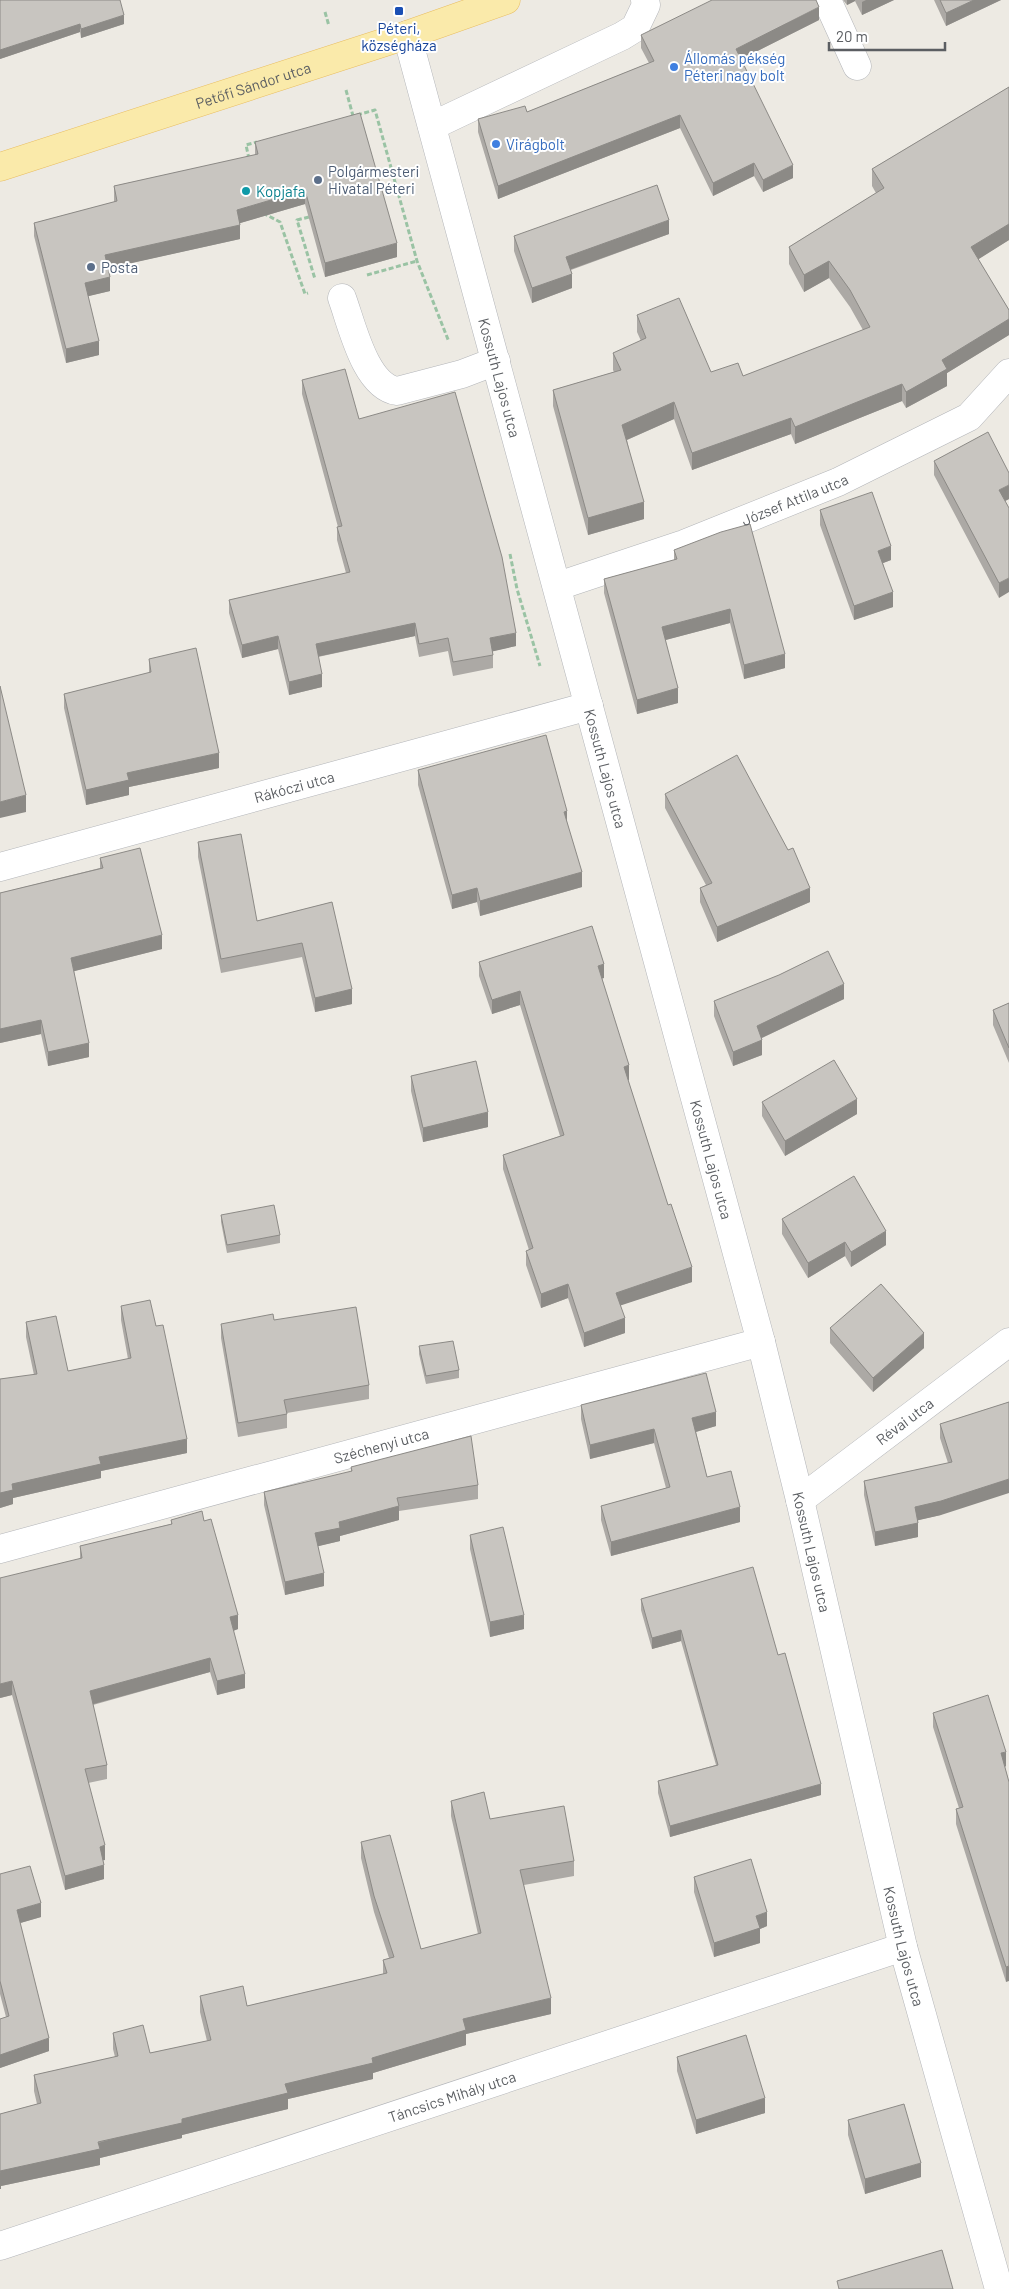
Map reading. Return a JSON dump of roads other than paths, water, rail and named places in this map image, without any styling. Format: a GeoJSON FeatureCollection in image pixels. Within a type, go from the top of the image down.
{"type":"FeatureCollection","features":[{"type":"Feature","properties":{"kind":"main road","name":"Petőfi Sándor utca"},"geometry":{"type":"LineString","coordinates":[[0,167],[407,35],[506,0]]}},
{"type":"Feature","properties":{"kind":"street"},"geometry":{"type":"LineString","coordinates":[[432,126],[622,36],[635,28],[646,5],[645,0]]}},
{"type":"Feature","properties":{"kind":"street"},"geometry":{"type":"LineString","coordinates":[[827,0],[857,66]]}},
{"type":"Feature","properties":{"kind":"street","name":"Kossuth Lajos utca"},"geometry":{"type":"LineString","coordinates":[[407,35],[558,586],[761,1342],[800,1500],[903,1947],[1000,2289]]}},
{"type":"Feature","properties":{"kind":"street"},"geometry":{"type":"LineString","coordinates":[[342,298],[363,357],[374,375],[388,390],[397,391],[462,374],[496,361]]}},
{"type":"Feature","properties":{"kind":"street","name":"József Attila utca"},"geometry":{"type":"LineString","coordinates":[[558,586],[684,544],[838,482],[968,417],[1009,373]]}},
{"type":"Feature","properties":{"kind":"street","name":"Rákóczi utca"},"geometry":{"type":"LineString","coordinates":[[0,867],[589,706]]}},
{"type":"Feature","properties":{"kind":"street","name":"Széchenyi utca"},"geometry":{"type":"LineString","coordinates":[[0,1549],[761,1342]]}},
{"type":"Feature","properties":{"kind":"street","name":"Révai utca"},"geometry":{"type":"LineString","coordinates":[[800,1500],[1009,1342]]}},
{"type":"Feature","properties":{"kind":"street","name":"Táncsics Mihály utca"},"geometry":{"type":"LineString","coordinates":[[0,2246],[903,1947]]}},
{"type":"Feature","properties":{"kind":"place","name":"Péteri, községháza"},"geometry":{"type":"Point","coordinates":[399,11]}},
{"type":"Feature","properties":{"kind":"place","name":"Állomás pékség Péteri nagy bolt"},"geometry":{"type":"Point","coordinates":[674,67]}},
{"type":"Feature","properties":{"kind":"place","name":"Virágbolt"},"geometry":{"type":"Point","coordinates":[496,144]}},
{"type":"Feature","properties":{"kind":"place","name":"Polgármesteri Hivatal Péteri"},"geometry":{"type":"Point","coordinates":[318,180]}},
{"type":"Feature","properties":{"kind":"place","name":"Kopjafa"},"geometry":{"type":"Point","coordinates":[246,191]}},
{"type":"Feature","properties":{"kind":"place","name":"Posta"},"geometry":{"type":"Point","coordinates":[91,267]}}]}
